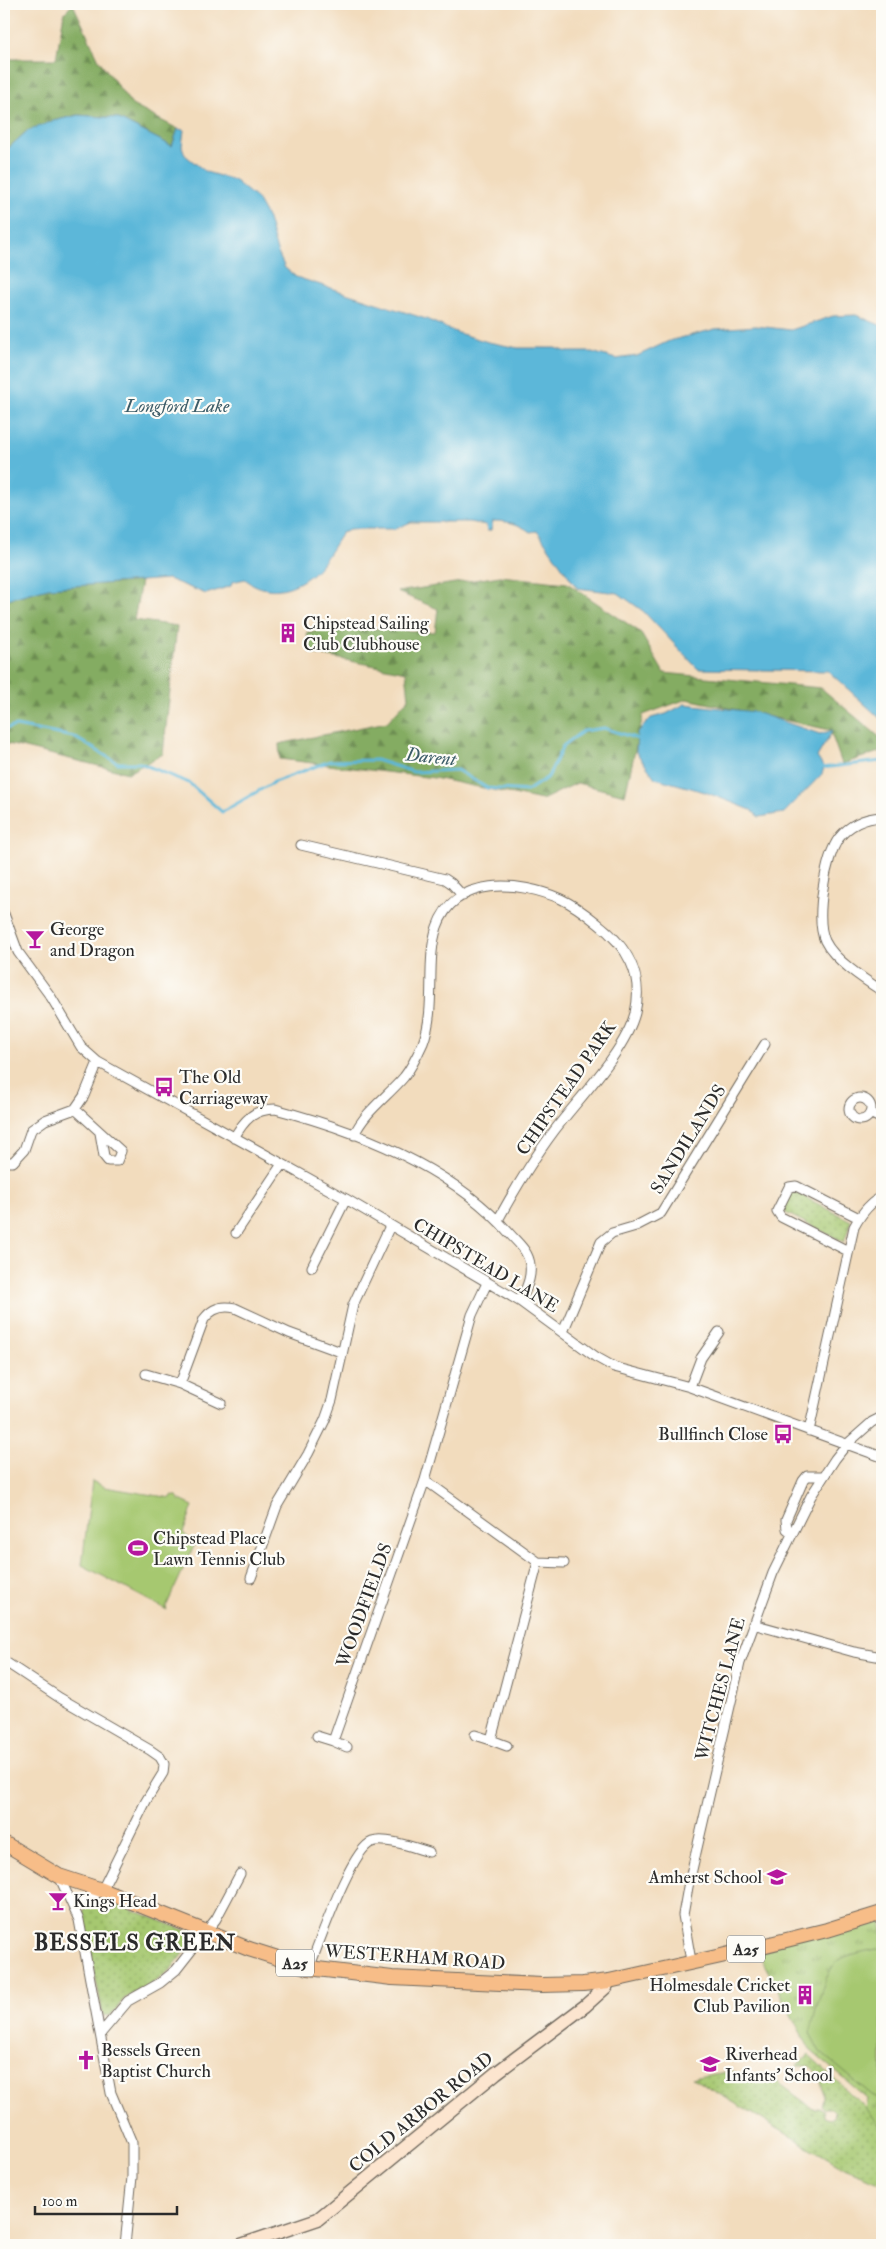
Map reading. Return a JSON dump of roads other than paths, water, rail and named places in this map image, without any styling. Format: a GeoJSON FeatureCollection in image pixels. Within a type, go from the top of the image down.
{"type":"FeatureCollection","features":[{"type":"Feature","properties":{"kind":"highway","name":"WESTERHAM ROAD"},"geometry":{"type":"LineString","coordinates":[[4,1843],[59,1876],[102,1890],[249,1948],[309,1968],[392,1978],[542,1985],[609,1981]]}},
{"type":"Feature","properties":{"kind":"highway","name":"A25"},"geometry":{"type":"LineString","coordinates":[[609,1981],[827,1930],[882,1913]]}},
{"type":"Feature","properties":{"kind":"main road","name":"COLD ARBOR ROAD"},"geometry":{"type":"LineString","coordinates":[[241,2245],[318,2218],[496,2073],[585,2006],[606,1987],[609,1981]]}},
{"type":"Feature","properties":{"kind":"street"},"geometry":{"type":"LineString","coordinates":[[882,817],[860,821],[839,838],[831,856],[820,916],[822,932],[826,943],[850,968],[882,991]]}},
{"type":"Feature","properties":{"kind":"street"},"geometry":{"type":"LineString","coordinates":[[301,845],[445,879],[452,883],[463,896]]}},
{"type":"Feature","properties":{"kind":"street","name":"CHIPSTEAD PARK"},"geometry":{"type":"LineString","coordinates":[[354,1135],[364,1117],[398,1084],[415,1060],[424,1041],[428,1026],[437,928],[444,914],[463,896],[491,885],[505,885],[543,892],[562,900],[598,924],[620,944],[631,962],[638,988],[635,1013],[622,1041],[542,1148],[498,1220]]}},
{"type":"Feature","properties":{"kind":"street","name":"CHIPSTEAD LANE"},"geometry":{"type":"LineString","coordinates":[[4,914],[18,952],[51,997],[81,1047],[98,1062],[346,1199],[521,1302],[596,1358],[614,1367],[690,1387],[882,1457]]}},
{"type":"Feature","properties":{"kind":"street","name":"SANDILANDS"},"geometry":{"type":"LineString","coordinates":[[563,1332],[601,1242],[612,1233],[636,1226],[661,1213],[765,1044]]}},
{"type":"Feature","properties":{"kind":"street"},"geometry":{"type":"LineString","coordinates":[[4,1162],[13,1162],[24,1150],[31,1130],[46,1120],[75,1109],[84,1096],[98,1062]]}},
{"type":"Feature","properties":{"kind":"street"},"geometry":{"type":"LineString","coordinates":[[75,1109],[100,1133]]}},
{"type":"Feature","properties":{"kind":"street"},"geometry":{"type":"LineString","coordinates":[[234,1138],[248,1119],[264,1109],[286,1112],[403,1154],[484,1207],[527,1253],[530,1272],[521,1302]]}},
{"type":"Feature","properties":{"kind":"street"},"geometry":{"type":"LineString","coordinates":[[870,1114],[882,1119]]}},
{"type":"Feature","properties":{"kind":"street"},"geometry":{"type":"LineString","coordinates":[[236,1233],[282,1164]]}},
{"type":"Feature","properties":{"kind":"street"},"geometry":{"type":"LineString","coordinates":[[848,1251],[781,1217],[777,1211],[789,1187],[796,1186],[859,1218]]}},
{"type":"Feature","properties":{"kind":"street"},"geometry":{"type":"LineString","coordinates":[[809,1431],[854,1227],[859,1218],[876,1200],[882,1197]]}},
{"type":"Feature","properties":{"kind":"street"},"geometry":{"type":"LineString","coordinates":[[312,1267],[346,1199]]}},
{"type":"Feature","properties":{"kind":"street"},"geometry":{"type":"LineString","coordinates":[[251,1578],[277,1506],[308,1454],[325,1420],[332,1400],[341,1352],[353,1305],[390,1226]]}},
{"type":"Feature","properties":{"kind":"street","name":"WOODFIELDS"},"geometry":{"type":"LineString","coordinates":[[332,1741],[424,1480],[472,1314],[487,1283]]}},
{"type":"Feature","properties":{"kind":"street"},"geometry":{"type":"LineString","coordinates":[[180,1384],[204,1319],[208,1313],[219,1307],[235,1308],[290,1333],[341,1352]]}},
{"type":"Feature","properties":{"kind":"street"},"geometry":{"type":"LineString","coordinates":[[690,1387],[701,1358],[719,1332]]}},
{"type":"Feature","properties":{"kind":"street"},"geometry":{"type":"LineString","coordinates":[[146,1374],[180,1384],[221,1402]]}},
{"type":"Feature","properties":{"kind":"street","name":"WITCHES LANE"},"geometry":{"type":"LineString","coordinates":[[691,1961],[683,1916],[688,1888],[736,1679],[753,1624],[773,1573],[792,1533],[824,1476],[846,1445],[872,1422],[882,1416]]}},
{"type":"Feature","properties":{"kind":"street"},"geometry":{"type":"LineString","coordinates":[[792,1533],[786,1528],[786,1520],[803,1481],[807,1476],[824,1476]]}},
{"type":"Feature","properties":{"kind":"street"},"geometry":{"type":"LineString","coordinates":[[424,1480],[538,1562],[564,1563]]}},
{"type":"Feature","properties":{"kind":"street"},"geometry":{"type":"LineString","coordinates":[[491,1740],[538,1562]]}},
{"type":"Feature","properties":{"kind":"street"},"geometry":{"type":"LineString","coordinates":[[753,1624],[854,1652],[882,1657]]}},
{"type":"Feature","properties":{"kind":"street"},"geometry":{"type":"LineString","coordinates":[[4,1661],[60,1698],[150,1750],[160,1757],[164,1764],[163,1773],[146,1801],[102,1890],[75,1907]]}},
{"type":"Feature","properties":{"kind":"street"},"geometry":{"type":"LineString","coordinates":[[475,1735],[507,1746]]}},
{"type":"Feature","properties":{"kind":"street"},"geometry":{"type":"LineString","coordinates":[[317,1736],[347,1747]]}},
{"type":"Feature","properties":{"kind":"street"},"geometry":{"type":"LineString","coordinates":[[309,1968],[342,1886],[359,1852],[372,1842],[393,1842],[429,1852]]}},
{"type":"Feature","properties":{"kind":"street"},"geometry":{"type":"LineString","coordinates":[[101,2033],[128,2001],[160,1984],[176,1970],[207,1932],[240,1874]]}},
{"type":"Feature","properties":{"kind":"street"},"geometry":{"type":"LineString","coordinates":[[59,1876],[75,1907],[79,1920],[111,2094],[132,2143],[132,2177],[125,2245]]}},
{"type":"Feature","properties":{"kind":"water","name":"Longford Lake"},"geometry":{"type":"Polygon","coordinates":[[[78,115],[117,118],[172,146],[178,129],[184,130],[182,146],[185,155],[206,172],[234,180],[257,199],[268,219],[277,251],[285,268],[296,277],[426,319],[458,333],[488,342],[518,348],[555,348],[568,352],[592,352],[616,359],[637,356],[669,341],[715,329],[756,326],[791,330],[833,316],[856,315],[882,326],[882,720],[828,671],[698,669],[643,611],[618,593],[577,588],[537,531],[530,532],[517,525],[503,521],[493,521],[491,530],[487,531],[486,525],[469,522],[411,522],[395,529],[349,529],[342,533],[312,574],[288,588],[262,588],[245,579],[232,582],[231,586],[206,594],[168,579],[48,588],[4,600],[4,152],[27,131],[53,121],[78,115]]]}},
{"type":"Feature","properties":{"kind":"water"},"geometry":{"type":"Polygon","coordinates":[[[685,704],[755,712],[820,734],[833,730],[817,757],[824,768],[822,774],[784,813],[759,817],[751,810],[705,792],[655,778],[636,752],[637,733],[651,718],[666,714],[685,704]]]}},
{"type":"Feature","properties":{"kind":"waterway","name":"Darent"},"geometry":{"type":"LineString","coordinates":[[4,729],[16,726],[74,737],[118,763],[140,763],[189,783],[222,812],[274,782],[330,761],[376,760],[414,772],[457,770],[487,788],[527,791],[548,777],[563,746],[583,731],[604,728],[641,740]]}},
{"type":"Feature","properties":{"kind":"waterway","name":"Darent"},"geometry":{"type":"LineString","coordinates":[[821,768],[882,761]]}},
{"type":"Feature","properties":{"kind":"place","name":"Chipstead Sailing Club Clubhouse"},"geometry":{"type":"Point","coordinates":[288,633]}},
{"type":"Feature","properties":{"kind":"place","name":"George and Dragon"},"geometry":{"type":"Point","coordinates":[35,939]}},
{"type":"Feature","properties":{"kind":"place","name":"The Old Carriageway"},"geometry":{"type":"Point","coordinates":[164,1087]}},
{"type":"Feature","properties":{"kind":"place","name":"Bullfinch Close"},"geometry":{"type":"Point","coordinates":[783,1434]}},
{"type":"Feature","properties":{"kind":"place","name":"Chipstead Place Lawn Tennis Club"},"geometry":{"type":"Point","coordinates":[138,1548]}},
{"type":"Feature","properties":{"kind":"place","name":"Amherst School"},"geometry":{"type":"Point","coordinates":[777,1877]}},
{"type":"Feature","properties":{"kind":"place","name":"Kings Head"},"geometry":{"type":"Point","coordinates":[58,1901]}},
{"type":"Feature","properties":{"kind":"place","name":"Holmesdale Cricket Club Pavilion"},"geometry":{"type":"Point","coordinates":[805,1995]}},
{"type":"Feature","properties":{"kind":"place","name":"Bessels Green Baptist Church"},"geometry":{"type":"Point","coordinates":[86,2060]}},
{"type":"Feature","properties":{"kind":"place","name":"Riverhead Infants' School"},"geometry":{"type":"Point","coordinates":[710,2064]}},
{"type":"Feature","properties":{"kind":"district","name":"BESSELS GREEN"},"geometry":{"type":"Point","coordinates":[135,1942]}}]}
